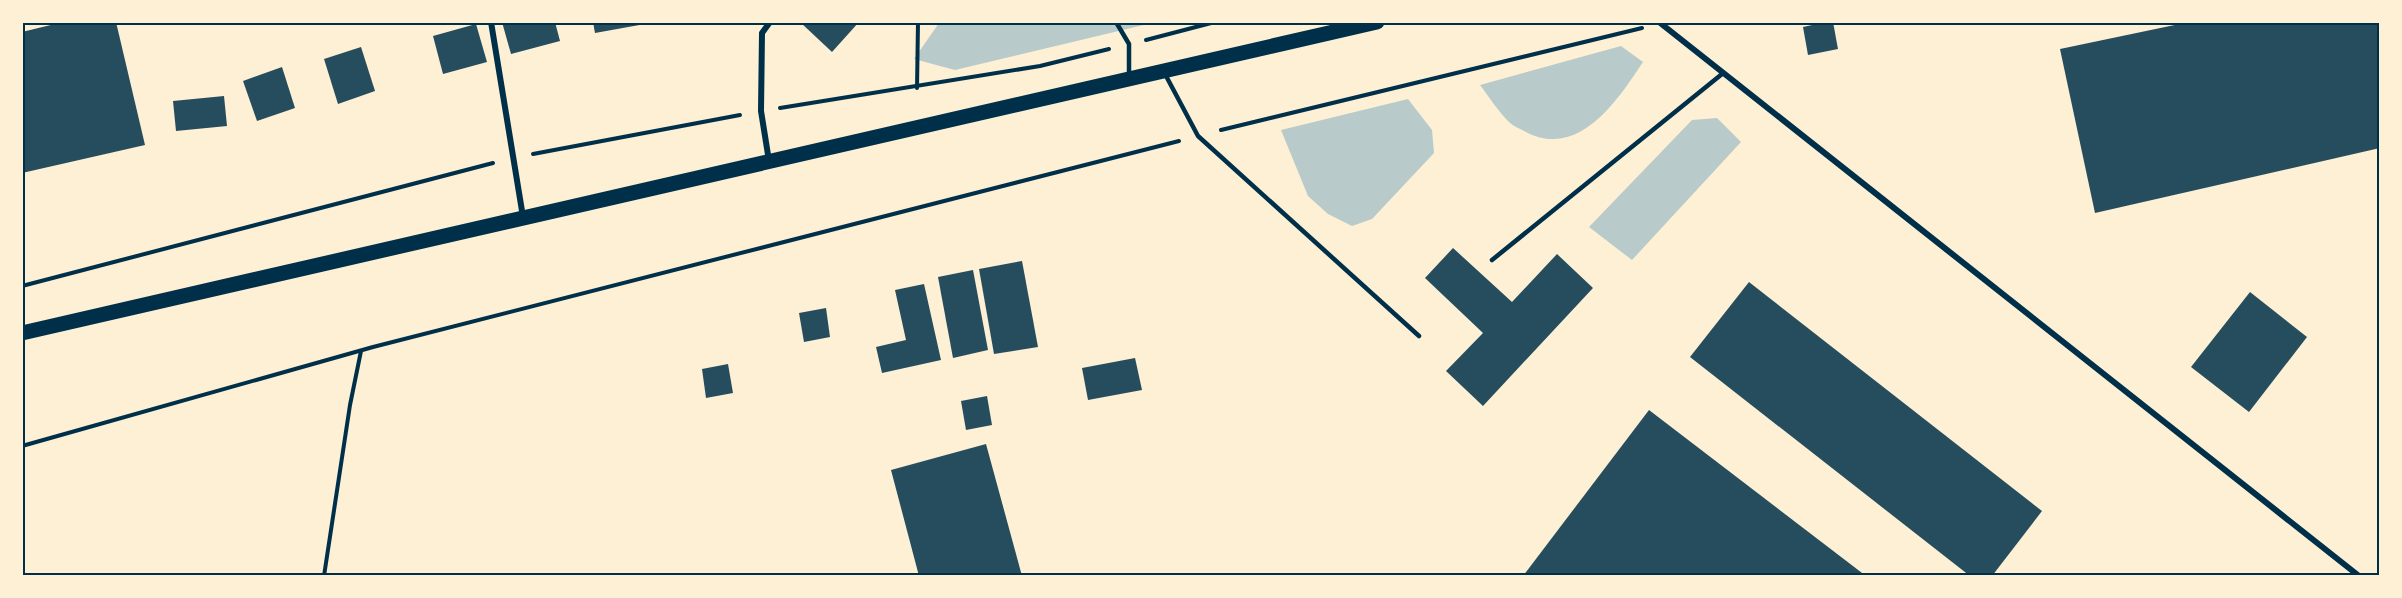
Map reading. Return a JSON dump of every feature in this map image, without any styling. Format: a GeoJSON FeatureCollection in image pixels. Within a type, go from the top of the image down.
{"type":"FeatureCollection","features":[{"type":"Feature","properties":{"kind":"main road"},"geometry":{"type":"LineString","coordinates":[[22,333],[1377,22]]}},
{"type":"Feature","properties":{"kind":"street"},"geometry":{"type":"LineString","coordinates":[[491,22],[523,219]]}},
{"type":"Feature","properties":{"kind":"street"},"geometry":{"type":"LineString","coordinates":[[769,162],[761,111],[762,33],[770,22]]}},
{"type":"Feature","properties":{"kind":"street"},"geometry":{"type":"LineString","coordinates":[[1659,23],[2359,576]]}},
{"type":"Feature","properties":{"kind":"lane"},"geometry":{"type":"LineString","coordinates":[[1116,22],[1130,44],[1129,80]]}},
{"type":"Feature","properties":{"kind":"lane"},"geometry":{"type":"LineString","coordinates":[[1163,71],[1198,136],[1419,336]]}},
{"type":"Feature","properties":{"kind":"lane"},"geometry":{"type":"LineString","coordinates":[[1492,260],[1722,74]]}},
{"type":"Feature","properties":{"kind":"path"},"geometry":{"type":"LineString","coordinates":[[917,88],[918,22]]}},
{"type":"Feature","properties":{"kind":"path"},"geometry":{"type":"LineString","coordinates":[[22,446],[361,351],[1198,136],[1659,23]]}},
{"type":"Feature","properties":{"kind":"path"},"geometry":{"type":"LineString","coordinates":[[1040,66],[1062,60]]}},
{"type":"Feature","properties":{"kind":"path"},"geometry":{"type":"LineString","coordinates":[[324,576],[350,405],[361,351]]}},
{"type":"Feature","properties":{"kind":"shaded area"},"geometry":{"type":"Polygon","coordinates":[[[939,23],[983,24],[1152,23],[955,70],[914,59],[939,23]]]}},
{"type":"Feature","properties":{"kind":"shaded area"},"geometry":{"type":"Polygon","coordinates":[[[1621,46],[1643,62],[1608,109],[1579,133],[1562,138],[1544,138],[1512,125],[1480,85],[1621,46]]]}},
{"type":"Feature","properties":{"kind":"shaded area"},"geometry":{"type":"Polygon","coordinates":[[[1408,99],[1432,130],[1434,153],[1372,219],[1352,226],[1328,214],[1308,196],[1281,130],[1408,99]]]}},
{"type":"Feature","properties":{"kind":"shaded area"},"geometry":{"type":"Polygon","coordinates":[[[1717,118],[1741,142],[1632,260],[1589,227],[1692,120],[1717,118]]]}},
{"type":"Feature","properties":{"kind":"building"},"geometry":{"type":"Polygon","coordinates":[[[63,22],[116,22],[145,145],[22,173],[22,32],[63,22]]]}},
{"type":"Feature","properties":{"kind":"building"},"geometry":{"type":"Polygon","coordinates":[[[502,22],[555,22],[560,41],[511,54],[502,22]]]}},
{"type":"Feature","properties":{"kind":"building"},"geometry":{"type":"Polygon","coordinates":[[[593,22],[645,22],[645,24],[595,33],[593,22]]]}},
{"type":"Feature","properties":{"kind":"building"},"geometry":{"type":"Polygon","coordinates":[[[800,22],[859,22],[832,52],[800,22]]]}},
{"type":"Feature","properties":{"kind":"building"},"geometry":{"type":"Polygon","coordinates":[[[1833,22],[1838,49],[1808,55],[1803,27],[1833,22]]]}},
{"type":"Feature","properties":{"kind":"building"},"geometry":{"type":"Polygon","coordinates":[[[2189,22],[2380,22],[2380,148],[2095,213],[2060,49],[2189,22]]]}},
{"type":"Feature","properties":{"kind":"building"},"geometry":{"type":"Polygon","coordinates":[[[476,24],[487,62],[443,74],[433,36],[476,24]]]}},
{"type":"Feature","properties":{"kind":"building"},"geometry":{"type":"Polygon","coordinates":[[[361,47],[375,91],[338,104],[324,59],[361,47]]]}},
{"type":"Feature","properties":{"kind":"building"},"geometry":{"type":"Polygon","coordinates":[[[282,67],[295,108],[257,121],[243,81],[282,67]]]}},
{"type":"Feature","properties":{"kind":"building"},"geometry":{"type":"Polygon","coordinates":[[[224,96],[227,126],[176,131],[173,101],[224,96]]]}},
{"type":"Feature","properties":{"kind":"building"},"geometry":{"type":"Polygon","coordinates":[[[1453,248],[1512,302],[1557,254],[1593,288],[1483,406],[1446,371],[1483,333],[1425,278],[1453,248]]]}},
{"type":"Feature","properties":{"kind":"building"},"geometry":{"type":"Polygon","coordinates":[[[1022,261],[1038,347],[994,354],[979,269],[1022,261]]]}},
{"type":"Feature","properties":{"kind":"building"},"geometry":{"type":"Polygon","coordinates":[[[973,270],[988,350],[953,358],[938,277],[973,270]]]}},
{"type":"Feature","properties":{"kind":"building"},"geometry":{"type":"Polygon","coordinates":[[[1749,282],[2042,511],[1992,576],[1970,576],[1690,357],[1749,282]]]}},
{"type":"Feature","properties":{"kind":"building"},"geometry":{"type":"Polygon","coordinates":[[[924,284],[941,360],[882,373],[876,347],[906,340],[895,290],[924,284]]]}},
{"type":"Feature","properties":{"kind":"building"},"geometry":{"type":"Polygon","coordinates":[[[2250,292],[2307,337],[2249,412],[2191,367],[2250,292]]]}},
{"type":"Feature","properties":{"kind":"building"},"geometry":{"type":"Polygon","coordinates":[[[826,308],[830,337],[804,342],[799,313],[826,308]]]}},
{"type":"Feature","properties":{"kind":"building"},"geometry":{"type":"Polygon","coordinates":[[[1135,358],[1142,390],[1088,400],[1082,368],[1135,358]]]}},
{"type":"Feature","properties":{"kind":"building"},"geometry":{"type":"Polygon","coordinates":[[[728,364],[733,393],[706,398],[702,369],[728,364]]]}},
{"type":"Feature","properties":{"kind":"building"},"geometry":{"type":"Polygon","coordinates":[[[987,396],[992,425],[966,430],[961,401],[987,396]]]}},
{"type":"Feature","properties":{"kind":"building"},"geometry":{"type":"Polygon","coordinates":[[[1649,410],[1866,576],[1523,576],[1649,410]]]}},
{"type":"Feature","properties":{"kind":"building"},"geometry":{"type":"Polygon","coordinates":[[[986,444],[1022,576],[919,576],[891,470],[986,444]]]}}]}
